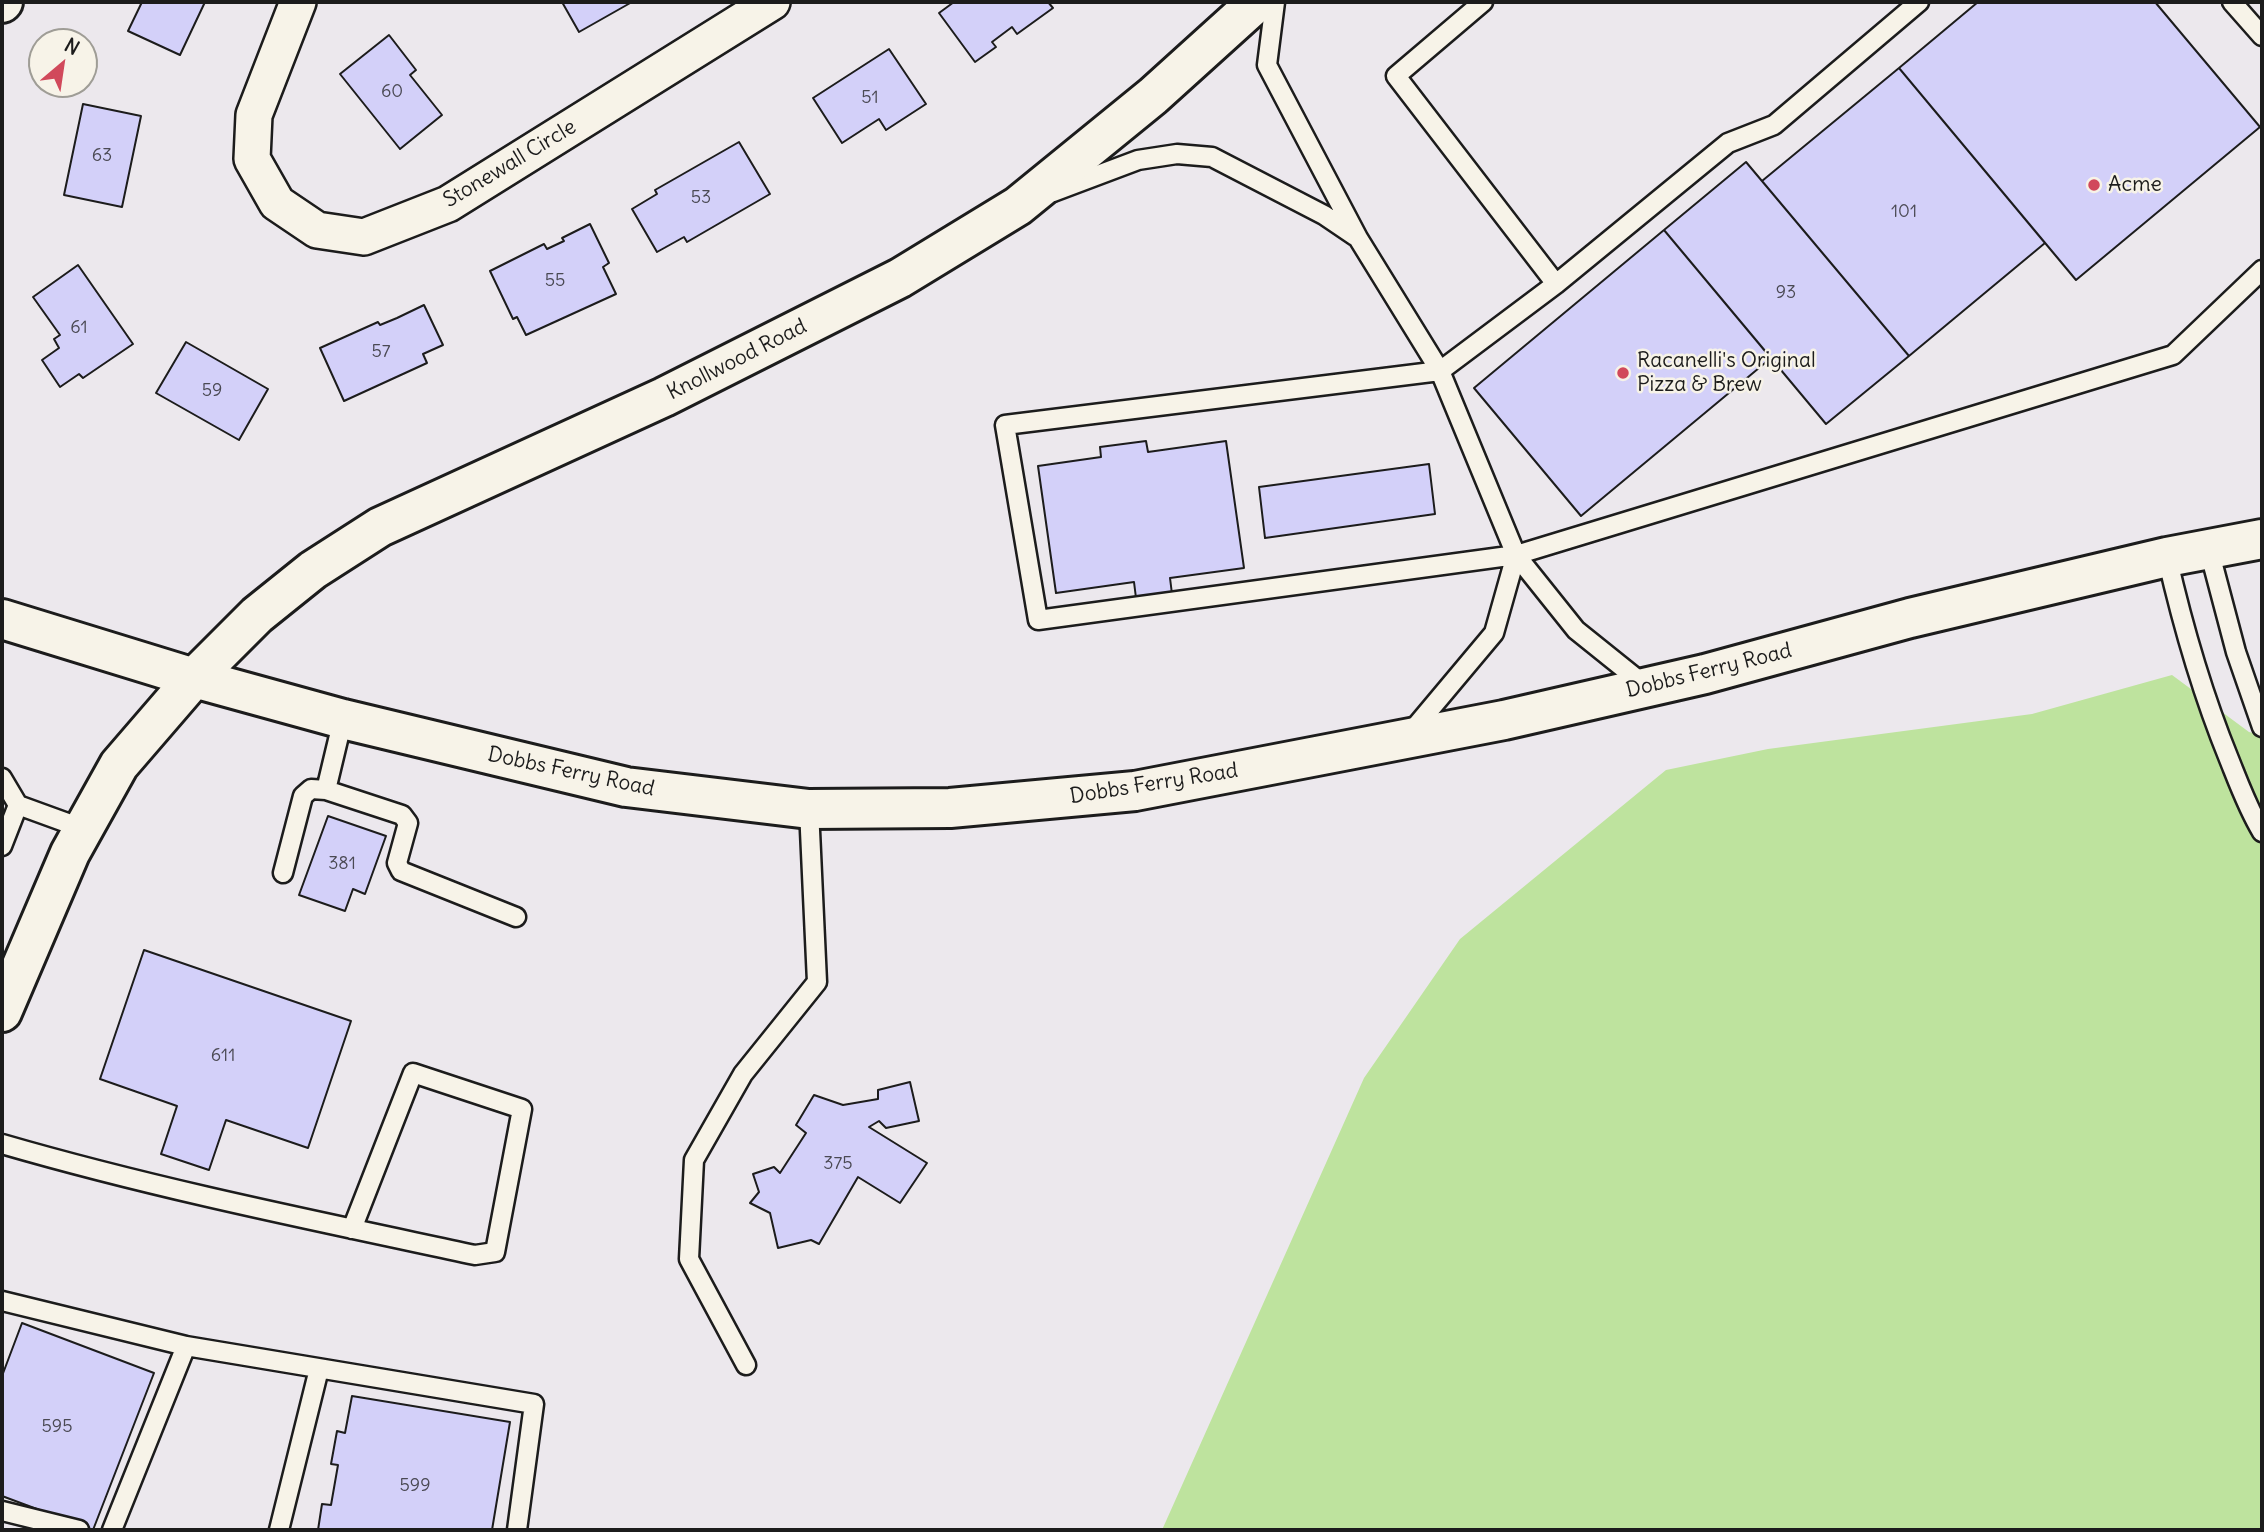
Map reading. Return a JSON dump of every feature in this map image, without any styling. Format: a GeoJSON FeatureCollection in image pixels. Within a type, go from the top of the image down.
{"type":"FeatureCollection","features":[{"type":"Feature","properties":{"kind":"main road","name":"Knollwood Road"},"geometry":{"type":"LineString","coordinates":[[2,1012],[19,957],[70,853],[119,765],[194,678],[257,615],[313,570],[380,527],[664,397],[900,278],[1017,206],[1153,96],[1258,2]]}},
{"type":"Feature","properties":{"kind":"main road","name":"Dobbs Ferry Road"},"geometry":{"type":"LineString","coordinates":[[2,619],[194,678],[343,719],[626,787],[809,809],[950,808],[1135,791],[1504,720],[1705,674],[1910,618],[2167,557],[2262,539]]}},
{"type":"Feature","properties":{"kind":"street","name":"Stonewall Circle"},"geometry":{"type":"LineString","coordinates":[[298,2],[254,115],[252,159],[277,203],[317,230],[364,237],[449,204],[772,2]]}},
{"type":"Feature","properties":{"kind":"lane"},"geometry":{"type":"LineString","coordinates":[[1275,2],[1267,65],[1358,238],[1440,371],[1516,555],[1576,630],[1647,687]]}},
{"type":"Feature","properties":{"kind":"lane"},"geometry":{"type":"LineString","coordinates":[[1483,2],[1396,76],[1556,284]]}},
{"type":"Feature","properties":{"kind":"lane"},"geometry":{"type":"LineString","coordinates":[[1919,2],[1774,125],[1728,143],[1556,284],[1440,371],[1005,425],[1038,620],[1516,555],[2173,355],[2262,271]]}},
{"type":"Feature","properties":{"kind":"lane"},"geometry":{"type":"LineString","coordinates":[[2232,2],[2262,36]]}},
{"type":"Feature","properties":{"kind":"lane"},"geometry":{"type":"LineString","coordinates":[[1017,206],[1138,160],[1177,154],[1200,156],[1212,158],[1324,215],[1358,238]]}},
{"type":"Feature","properties":{"kind":"lane"},"geometry":{"type":"LineString","coordinates":[[2209,550],[2236,652],[2262,727]]}},
{"type":"Feature","properties":{"kind":"lane"},"geometry":{"type":"LineString","coordinates":[[1405,739],[1494,633],[1516,555]]}},
{"type":"Feature","properties":{"kind":"lane"},"geometry":{"type":"LineString","coordinates":[[2167,557],[2182,624],[2209,711],[2251,813],[2262,832]]}},
{"type":"Feature","properties":{"kind":"lane"},"geometry":{"type":"LineString","coordinates":[[326,790],[343,719]]}},
{"type":"Feature","properties":{"kind":"lane"},"geometry":{"type":"LineString","coordinates":[[2,778],[18,805],[84,829]]}},
{"type":"Feature","properties":{"kind":"lane"},"geometry":{"type":"LineString","coordinates":[[283,873],[303,796],[311,789],[326,790],[402,815],[408,823],[397,863],[401,871],[516,918]]}},
{"type":"Feature","properties":{"kind":"lane"},"geometry":{"type":"LineString","coordinates":[[2,846],[18,805]]}},
{"type":"Feature","properties":{"kind":"lane"},"geometry":{"type":"LineString","coordinates":[[746,1365],[689,1259],[694,1160],[743,1074],[817,982],[809,809]]}},
{"type":"Feature","properties":{"kind":"lane"},"geometry":{"type":"LineString","coordinates":[[2,1144],[73,1165],[352,1229],[475,1255],[495,1252],[522,1110],[413,1073],[352,1229]]}},
{"type":"Feature","properties":{"kind":"lane"},"geometry":{"type":"LineString","coordinates":[[3,1305],[186,1346],[534,1405],[517,1530]]}},
{"type":"Feature","properties":{"kind":"lane"},"geometry":{"type":"LineString","coordinates":[[112,1530],[186,1346]]}},
{"type":"Feature","properties":{"kind":"lane"},"geometry":{"type":"LineString","coordinates":[[279,1530],[319,1369]]}},
{"type":"Feature","properties":{"kind":"lane"},"geometry":{"type":"LineString","coordinates":[[2,1511],[79,1530]]}},
{"type":"Feature","properties":{"kind":"green space"},"geometry":{"type":"Polygon","coordinates":[[[2172,675],[2249,732],[2262,735],[2262,1530],[1162,1530],[1364,1078],[1460,939],[1666,770],[1768,749],[2032,714],[2172,675]]]}},
{"type":"Feature","properties":{"kind":"building"},"geometry":{"type":"Polygon","coordinates":[[[142,2],[205,2],[180,55],[128,31],[142,2]]]}},
{"type":"Feature","properties":{"kind":"building"},"geometry":{"type":"Polygon","coordinates":[[[562,2],[632,2],[579,32],[562,2]]]}},
{"type":"Feature","properties":{"kind":"building"},"geometry":{"type":"Polygon","coordinates":[[[954,2],[1048,2],[1053,8],[1017,34],[1012,27],[992,42],[996,47],[975,62],[939,13],[954,2]]]}},
{"type":"Feature","properties":{"kind":"building","name":"Acme"},"geometry":{"type":"Polygon","coordinates":[[[1978,2],[2155,2],[2260,127],[2076,280],[1899,68],[1978,2]]]}},
{"type":"Feature","properties":{"kind":"building"},"geometry":{"type":"Polygon","coordinates":[[[389,35],[416,70],[410,75],[442,115],[400,149],[340,74],[389,35]]]}},
{"type":"Feature","properties":{"kind":"building"},"geometry":{"type":"Polygon","coordinates":[[[889,49],[926,104],[886,130],[879,119],[842,143],[813,98],[889,49]]]}},
{"type":"Feature","properties":{"kind":"building"},"geometry":{"type":"Polygon","coordinates":[[[1899,68],[2045,243],[1909,356],[1762,181],[1899,68]]]}},
{"type":"Feature","properties":{"kind":"building"},"geometry":{"type":"Polygon","coordinates":[[[83,104],[141,116],[122,207],[64,195],[83,104]]]}},
{"type":"Feature","properties":{"kind":"building"},"geometry":{"type":"Polygon","coordinates":[[[739,142],[770,194],[687,242],[684,237],[657,252],[632,209],[657,194],[655,190],[739,142]]]}},
{"type":"Feature","properties":{"kind":"building"},"geometry":{"type":"Polygon","coordinates":[[[1746,162],[1909,356],[1826,424],[1664,230],[1746,162]]]}},
{"type":"Feature","properties":{"kind":"building"},"geometry":{"type":"Polygon","coordinates":[[[590,224],[609,263],[603,267],[616,294],[526,335],[517,317],[513,319],[490,271],[544,244],[547,249],[590,224]]]}},
{"type":"Feature","properties":{"kind":"building","name":"Racanelli's Original Pizza & Brew"},"geometry":{"type":"Polygon","coordinates":[[[1664,230],[1771,358],[1581,516],[1474,388],[1664,230]]]}},
{"type":"Feature","properties":{"kind":"building"},"geometry":{"type":"Polygon","coordinates":[[[78,265],[133,344],[83,378],[79,374],[60,387],[42,360],[59,348],[54,339],[60,335],[33,297],[78,265]]]}},
{"type":"Feature","properties":{"kind":"building"},"geometry":{"type":"Polygon","coordinates":[[[424,305],[443,345],[423,354],[427,363],[344,401],[320,348],[424,305]]]}},
{"type":"Feature","properties":{"kind":"building"},"geometry":{"type":"Polygon","coordinates":[[[186,342],[268,389],[239,440],[156,393],[186,342]]]}},
{"type":"Feature","properties":{"kind":"building"},"geometry":{"type":"Polygon","coordinates":[[[1146,441],[1148,452],[1226,441],[1244,568],[1170,578],[1172,594],[1136,598],[1134,582],[1056,593],[1038,466],[1101,457],[1100,447],[1146,441]]]}},
{"type":"Feature","properties":{"kind":"building"},"geometry":{"type":"Polygon","coordinates":[[[1429,464],[1435,514],[1265,538],[1259,487],[1429,464]]]}},
{"type":"Feature","properties":{"kind":"building"},"geometry":{"type":"Polygon","coordinates":[[[328,816],[386,836],[365,894],[353,889],[345,911],[299,895],[328,816]]]}},
{"type":"Feature","properties":{"kind":"building"},"geometry":{"type":"Polygon","coordinates":[[[144,950],[351,1021],[308,1148],[226,1120],[209,1170],[161,1154],[177,1106],[100,1079],[144,950]]]}},
{"type":"Feature","properties":{"kind":"building"},"geometry":{"type":"Polygon","coordinates":[[[910,1082],[919,1121],[886,1128],[879,1121],[869,1127],[927,1163],[900,1203],[858,1177],[819,1244],[811,1240],[778,1248],[770,1213],[750,1203],[759,1192],[753,1174],[774,1167],[780,1173],[806,1133],[796,1125],[814,1095],[843,1105],[878,1099],[878,1090],[910,1082]]]}},
{"type":"Feature","properties":{"kind":"building"},"geometry":{"type":"Polygon","coordinates":[[[22,1323],[154,1373],[93,1530],[2,1496],[2,1376],[22,1323]]]}},
{"type":"Feature","properties":{"kind":"building"},"geometry":{"type":"Polygon","coordinates":[[[352,1396],[510,1422],[492,1530],[318,1530],[322,1504],[331,1505],[338,1465],[331,1464],[337,1431],[345,1433],[352,1396]]]}},
{"type":"Feature","properties":{"kind":"place","name":"Acme"},"geometry":{"type":"Point","coordinates":[2094,185]}},
{"type":"Feature","properties":{"kind":"place","name":"Racanelli's Original Pizza & Brew"},"geometry":{"type":"Point","coordinates":[1623,373]}}]}
